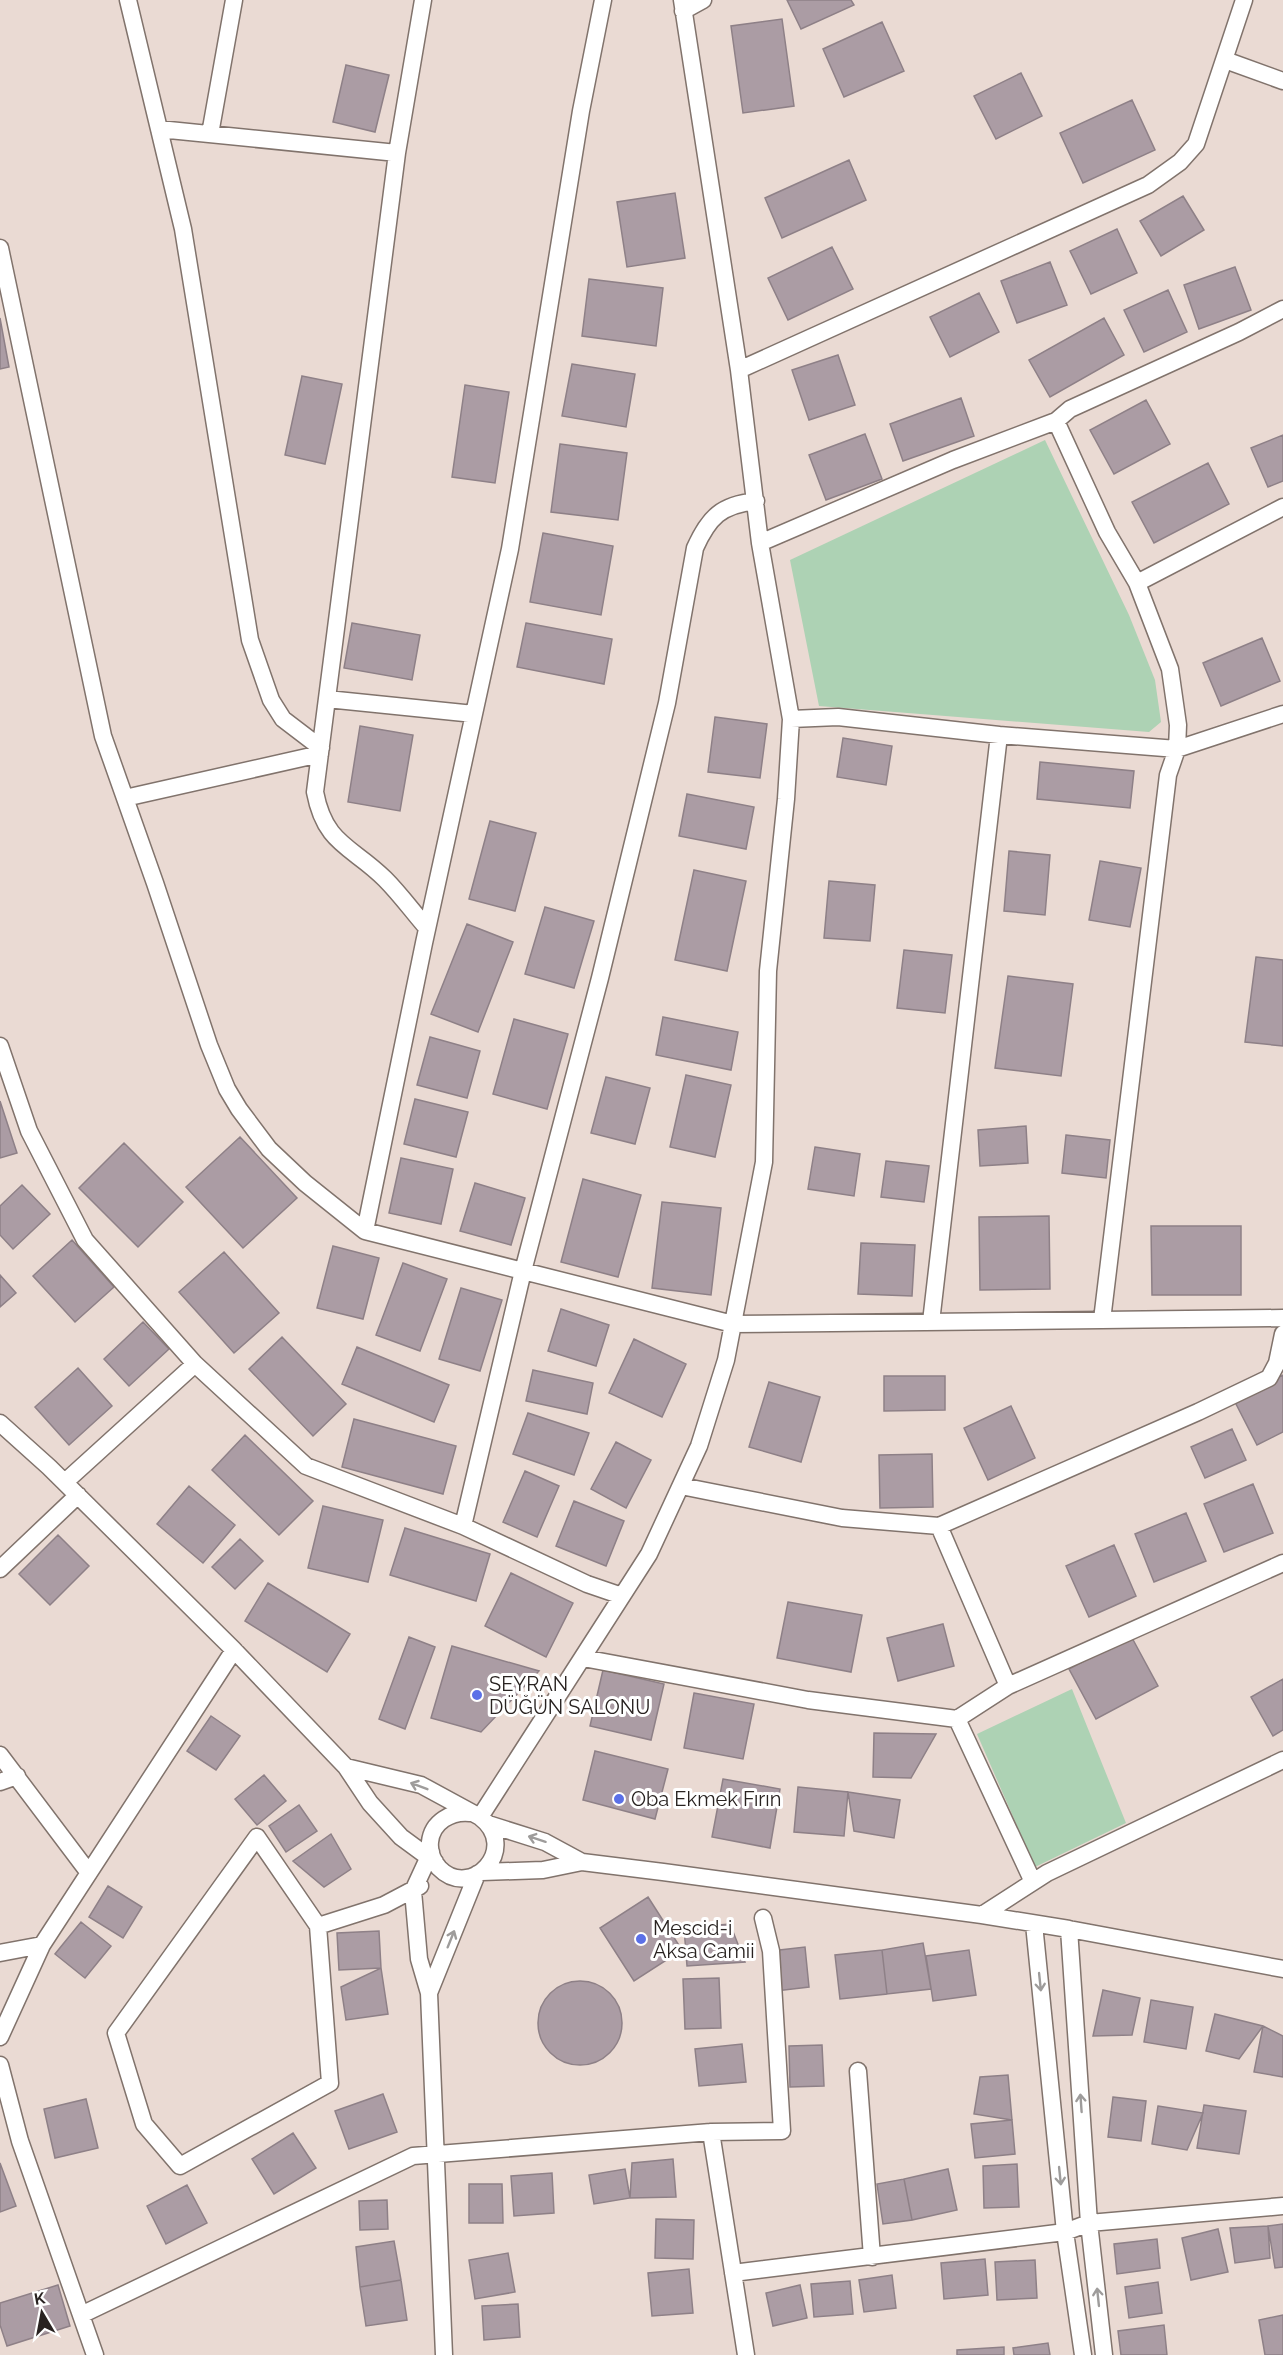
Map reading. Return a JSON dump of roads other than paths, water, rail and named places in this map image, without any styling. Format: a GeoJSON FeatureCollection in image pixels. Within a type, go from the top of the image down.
{"type":"FeatureCollection","features":[{"type":"Feature","properties":{"kind":"street"},"geometry":{"type":"LineString","coordinates":[[129,0],[183,229],[250,640],[271,700],[283,720],[320,751]]}},
{"type":"Feature","properties":{"kind":"street"},"geometry":{"type":"LineString","coordinates":[[210,134],[234,0]]}},
{"type":"Feature","properties":{"kind":"street"},"geometry":{"type":"LineString","coordinates":[[423,0],[397,153],[315,792],[320,813],[330,832],[350,852],[383,878],[427,928]]}},
{"type":"Feature","properties":{"kind":"street"},"geometry":{"type":"LineString","coordinates":[[365,1231],[427,928],[510,549],[581,111],[603,0]]}},
{"type":"Feature","properties":{"kind":"street"},"geometry":{"type":"LineString","coordinates":[[479,1818],[649,1554],[699,1446],[723,1371],[764,1162],[768,971],[786,799],[791,719],[760,543],[739,370],[682,6],[703,0]]}},
{"type":"Feature","properties":{"kind":"street"},"geometry":{"type":"LineString","coordinates":[[739,370],[1148,185],[1180,162],[1196,144],[1225,60],[1236,18],[1244,0]]}},
{"type":"Feature","properties":{"kind":"street"},"geometry":{"type":"LineString","coordinates":[[1225,60],[1283,81]]}},
{"type":"Feature","properties":{"kind":"street"},"geometry":{"type":"LineString","coordinates":[[159,129],[397,153]]}},
{"type":"Feature","properties":{"kind":"street"},"geometry":{"type":"LineString","coordinates":[[0,248],[103,736],[209,1045],[227,1089],[269,1149],[305,1183],[365,1231],[733,1324],[1283,1318]]}},
{"type":"Feature","properties":{"kind":"street"},"geometry":{"type":"LineString","coordinates":[[760,543],[953,460],[1056,421],[1070,409],[1239,332],[1283,309]]}},
{"type":"Feature","properties":{"kind":"street"},"geometry":{"type":"LineString","coordinates":[[1056,421],[1107,532],[1137,583],[1170,669],[1178,725],[1177,749],[1168,775],[1102,1320]]}},
{"type":"Feature","properties":{"kind":"street"},"geometry":{"type":"LineString","coordinates":[[463,1526],[523,1271],[600,978],[667,702],[695,548],[705,526],[721,512],[743,502],[756,501]]}},
{"type":"Feature","properties":{"kind":"street"},"geometry":{"type":"LineString","coordinates":[[1137,583],[1283,507]]}},
{"type":"Feature","properties":{"kind":"street"},"geometry":{"type":"LineString","coordinates":[[327,699],[474,714]]}},
{"type":"Feature","properties":{"kind":"street"},"geometry":{"type":"LineString","coordinates":[[791,719],[838,717],[999,735],[1177,749],[1283,714]]}},
{"type":"Feature","properties":{"kind":"street"},"geometry":{"type":"LineString","coordinates":[[932,1322],[999,735]]}},
{"type":"Feature","properties":{"kind":"street"},"geometry":{"type":"LineString","coordinates":[[125,798],[320,751]]}},
{"type":"Feature","properties":{"kind":"street"},"geometry":{"type":"LineString","coordinates":[[0,1046],[29,1131],[85,1240],[195,1364],[306,1466],[463,1526],[587,1584],[622,1596]]}},
{"type":"Feature","properties":{"kind":"street"},"geometry":{"type":"LineString","coordinates":[[681,1486],[842,1518],[939,1526],[1198,1412],[1269,1378],[1277,1363],[1283,1334]]}},
{"type":"Feature","properties":{"kind":"street"},"geometry":{"type":"LineString","coordinates":[[65,1482],[195,1364]]}},
{"type":"Feature","properties":{"kind":"street"},"geometry":{"type":"LineString","coordinates":[[0,1423],[65,1482],[234,1650],[346,1767],[369,1803],[401,1837],[451,1876],[462,1878],[480,1873],[543,1870],[582,1862],[982,1915],[1283,1969]]}},
{"type":"Feature","properties":{"kind":"street"},"geometry":{"type":"LineString","coordinates":[[0,1569],[78,1495]]}},
{"type":"Feature","properties":{"kind":"street"},"geometry":{"type":"LineString","coordinates":[[939,1526],[1008,1686]]}},
{"type":"Feature","properties":{"kind":"street"},"geometry":{"type":"LineString","coordinates":[[583,1658],[808,1700],[957,1719],[1008,1686],[1283,1563]]}},
{"type":"Feature","properties":{"kind":"street"},"geometry":{"type":"LineString","coordinates":[[0,2037],[42,1945],[234,1650]]}},
{"type":"Feature","properties":{"kind":"street"},"geometry":{"type":"LineString","coordinates":[[957,1719],[1033,1882]]}},
{"type":"Feature","properties":{"kind":"street"},"geometry":{"type":"LineString","coordinates":[[0,1755],[89,1873]]}},
{"type":"Feature","properties":{"kind":"street"},"geometry":{"type":"LineString","coordinates":[[982,1915],[1058,1868],[1283,1760]]}},
{"type":"Feature","properties":{"kind":"street"},"geometry":{"type":"LineString","coordinates":[[346,1767],[421,1785],[479,1818],[544,1842],[582,1862]]}},
{"type":"Feature","properties":{"kind":"street"},"geometry":{"type":"LineString","coordinates":[[0,1782],[17,1776]]}},
{"type":"Feature","properties":{"kind":"street"},"geometry":{"type":"LineString","coordinates":[[318,1926],[384,1905],[413,1891],[434,1861],[431,1836],[440,1822],[454,1814],[479,1818],[494,1833],[495,1849],[492,1860],[480,1873],[429,1993]]}},
{"type":"Feature","properties":{"kind":"street"},"geometry":{"type":"LineString","coordinates":[[257,1837],[318,1926],[330,2083],[180,2166],[144,2124],[116,2033],[257,1837]]}},
{"type":"Feature","properties":{"kind":"street"},"geometry":{"type":"LineString","coordinates":[[413,1891],[419,1959],[429,1993],[444,2355]]}},
{"type":"Feature","properties":{"kind":"street"},"geometry":{"type":"LineString","coordinates":[[81,2315],[413,2156],[711,2132],[782,2131],[771,1952],[763,1918]]}},
{"type":"Feature","properties":{"kind":"street"},"geometry":{"type":"LineString","coordinates":[[1034,1924],[1065,2232],[1083,2355]]}},
{"type":"Feature","properties":{"kind":"street"},"geometry":{"type":"LineString","coordinates":[[1069,1929],[1089,2223],[1104,2355]]}},
{"type":"Feature","properties":{"kind":"street"},"geometry":{"type":"LineString","coordinates":[[0,1953],[42,1945]]}},
{"type":"Feature","properties":{"kind":"street"},"geometry":{"type":"LineString","coordinates":[[0,2065],[20,2141],[95,2355]]}},
{"type":"Feature","properties":{"kind":"street"},"geometry":{"type":"LineString","coordinates":[[858,2071],[872,2257]]}},
{"type":"Feature","properties":{"kind":"street"},"geometry":{"type":"LineString","coordinates":[[711,2132],[746,2355]]}},
{"type":"Feature","properties":{"kind":"street"},"geometry":{"type":"LineString","coordinates":[[733,2273],[1065,2232],[1089,2223],[1283,2206]]}},
{"type":"Feature","properties":{"kind":"place","name":"SEYRAN DÜĞÜN SALONU"},"geometry":{"type":"Point","coordinates":[477,1695]}},
{"type":"Feature","properties":{"kind":"place","name":"Oba Ekmek Fırın"},"geometry":{"type":"Point","coordinates":[619,1799]}},
{"type":"Feature","properties":{"kind":"place","name":"Mescid-i Aksa Camii"},"geometry":{"type":"Point","coordinates":[641,1939]}}]}
